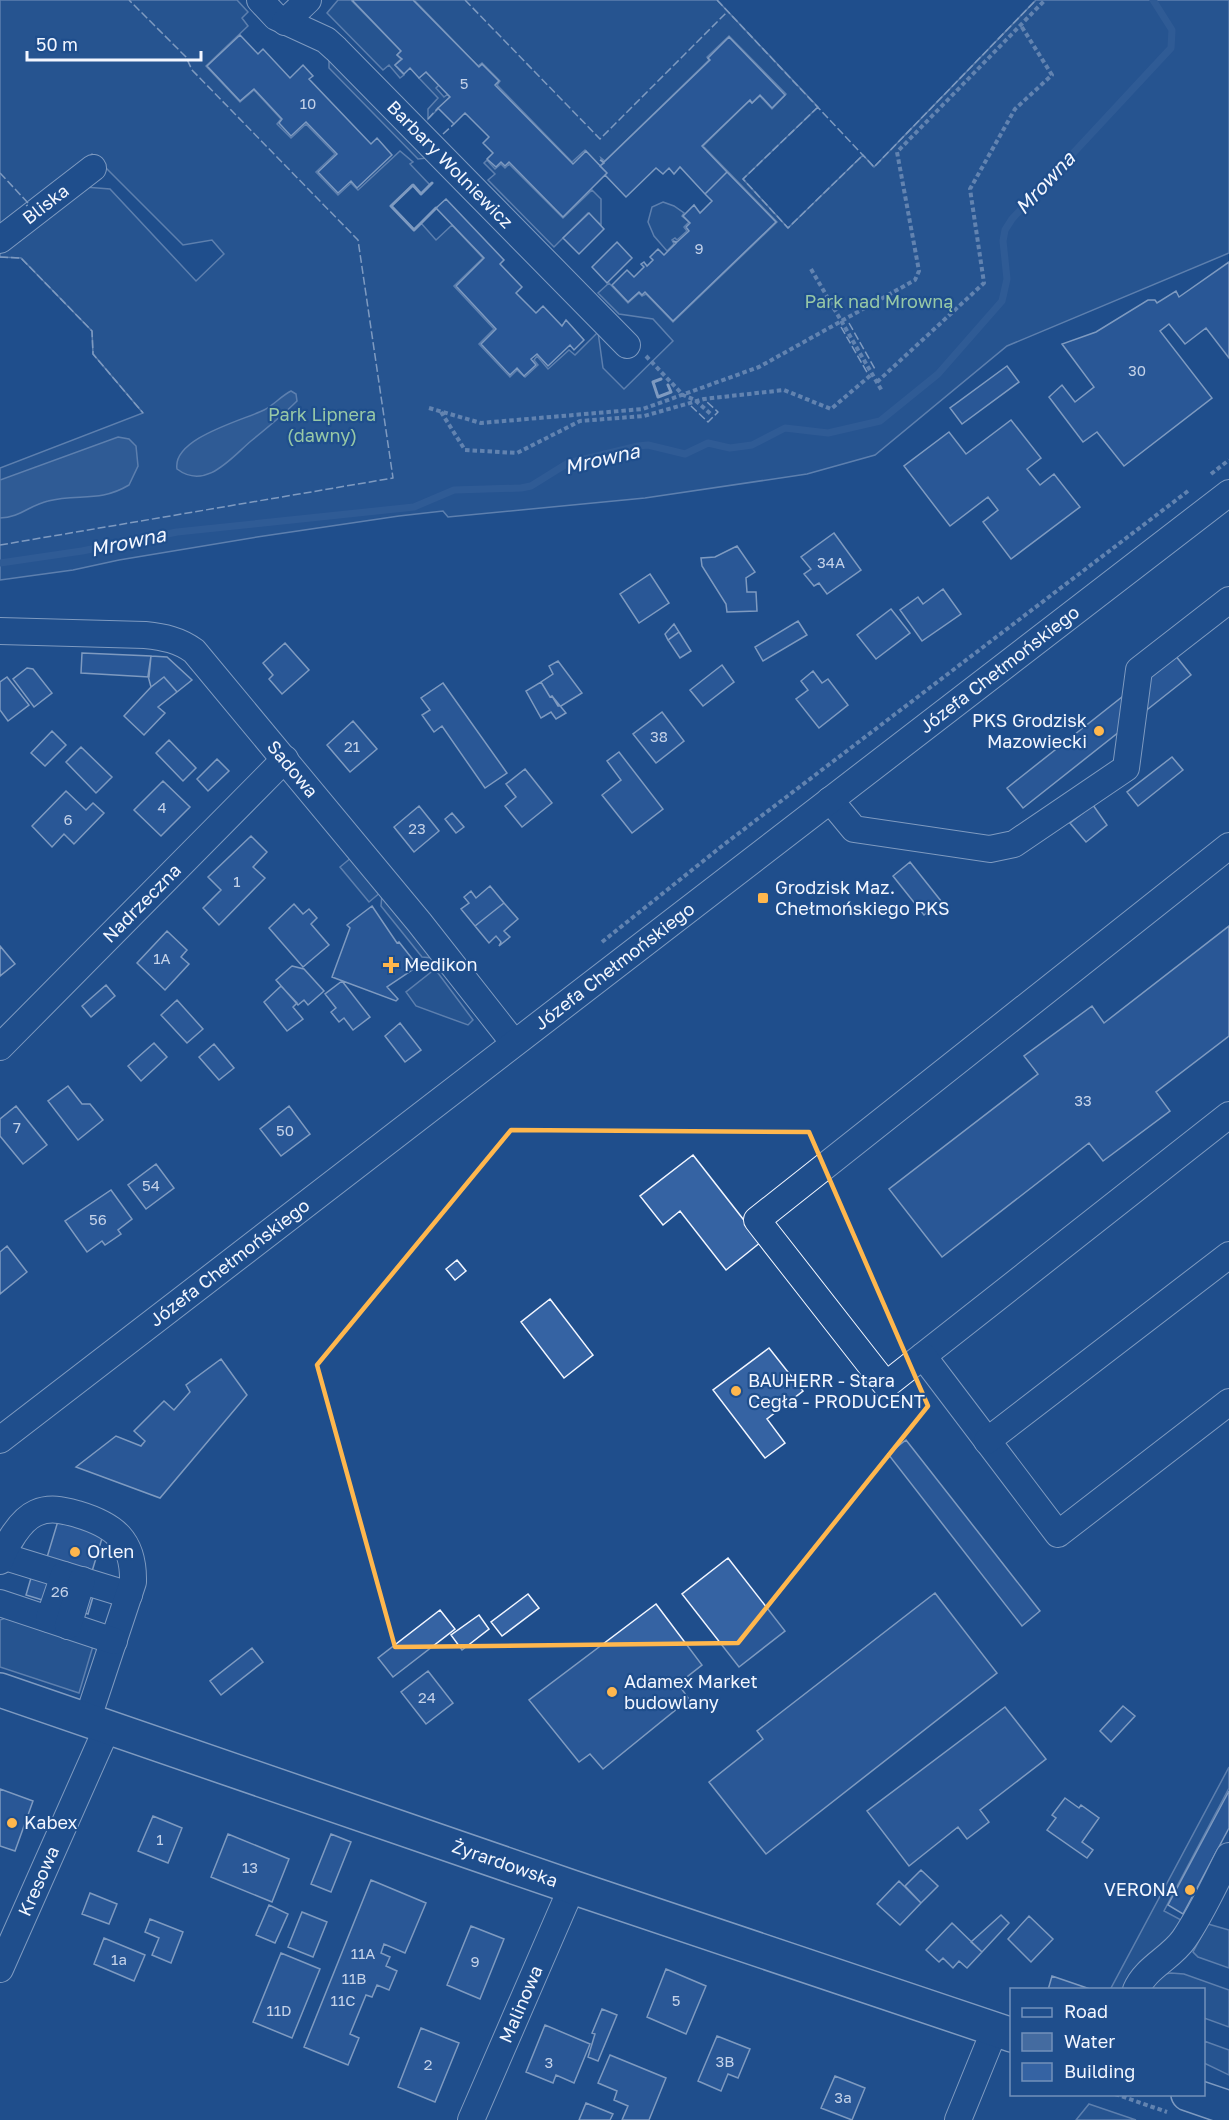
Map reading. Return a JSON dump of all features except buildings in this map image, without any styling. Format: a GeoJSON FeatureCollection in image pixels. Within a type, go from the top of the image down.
{"type":"FeatureCollection","features":[{"type":"Feature","properties":{"kind":"main road","name":"Żyrardowska"},"geometry":{"type":"LineString","coordinates":[[0,1690],[572,1887],[1003,2032]]}},
{"type":"Feature","properties":{"kind":"main road"},"geometry":{"type":"LineString","coordinates":[[1178,2104],[1229,2108]]}},
{"type":"Feature","properties":{"kind":"street","name":"Barbary Wolniewicz"},"geometry":{"type":"LineString","coordinates":[[260,0],[285,22],[316,35],[336,49],[627,345]]}},
{"type":"Feature","properties":{"kind":"street"},"geometry":{"type":"LineString","coordinates":[[285,22],[308,0]]}},
{"type":"Feature","properties":{"kind":"street","name":"Bliska"},"geometry":{"type":"LineString","coordinates":[[0,240],[93,168]]}},
{"type":"Feature","properties":{"kind":"street","name":"Józefa Chełmońskiego"},"geometry":{"type":"LineString","coordinates":[[0,1440],[830,800],[1225,505]]}},
{"type":"Feature","properties":{"kind":"street"},"geometry":{"type":"LineString","coordinates":[[830,800],[854,829],[990,849],[1014,844],[1126,768],[1139,670],[1229,600]]}},
{"type":"Feature","properties":{"kind":"street","name":"Sadowa"},"geometry":{"type":"LineString","coordinates":[[0,631],[145,635],[167,637],[183,643],[208,666],[285,759],[419,922],[514,1043]]}},
{"type":"Feature","properties":{"kind":"street","name":"Nadrzeczna"},"geometry":{"type":"LineString","coordinates":[[0,1047],[285,759]]}},
{"type":"Feature","properties":{"kind":"street"},"geometry":{"type":"LineString","coordinates":[[1229,846],[757,1220],[886,1384],[1229,1115]]}},
{"type":"Feature","properties":{"kind":"street"},"geometry":{"type":"LineString","coordinates":[[987,1441],[1229,1255]]}},
{"type":"Feature","properties":{"kind":"street"},"geometry":{"type":"LineString","coordinates":[[923,1356],[1058,1534],[1229,1402]]}},
{"type":"Feature","properties":{"kind":"street","name":"Kresowa"},"geometry":{"type":"LineString","coordinates":[[0,1969],[97,1724],[114,1641],[133,1582],[134,1564],[126,1543],[108,1526],[90,1518],[48,1509],[34,1514],[23,1523],[1,1558]]}},
{"type":"Feature","properties":{"kind":"street"},"geometry":{"type":"LineString","coordinates":[[1,1558],[129,1595]]}},
{"type":"Feature","properties":{"kind":"street"},"geometry":{"type":"LineString","coordinates":[[51,1620],[65,1575]]}},
{"type":"Feature","properties":{"kind":"street"},"geometry":{"type":"LineString","coordinates":[[51,1620],[65,1575]]}},
{"type":"Feature","properties":{"kind":"street"},"geometry":{"type":"LineString","coordinates":[[0,1603],[114,1641]]}},
{"type":"Feature","properties":{"kind":"street"},"geometry":{"type":"LineString","coordinates":[[1137,1988],[1144,1977],[1169,1957],[1184,1939],[1229,1856]]}},
{"type":"Feature","properties":{"kind":"street","name":"Malinowa"},"geometry":{"type":"LineString","coordinates":[[471,2120],[572,1887]]}},
{"type":"Feature","properties":{"kind":"street"},"geometry":{"type":"LineString","coordinates":[[958,2120],[1003,2032]]}},
{"type":"Feature","properties":{"kind":"path"},"geometry":{"type":"LineString","coordinates":[[429,408],[481,423],[643,409],[759,367],[918,277],[897,153],[1045,0]]}},
{"type":"Feature","properties":{"kind":"path"},"geometry":{"type":"LineString","coordinates":[[877,382],[984,283],[970,189],[1015,109],[1052,75],[1020,24]]}},
{"type":"Feature","properties":{"kind":"path"},"geometry":{"type":"LineString","coordinates":[[811,269],[882,391]]}},
{"type":"Feature","properties":{"kind":"path"},"geometry":{"type":"LineString","coordinates":[[627,345],[646,356],[683,395],[695,400],[712,415]]}},
{"type":"Feature","properties":{"kind":"path"},"geometry":{"type":"LineString","coordinates":[[440,411],[465,450],[517,453],[580,421],[644,416],[695,400],[784,390],[831,409],[872,374]]}},
{"type":"Feature","properties":{"kind":"path"},"geometry":{"type":"LineString","coordinates":[[1201,481],[1229,460]]}},
{"type":"Feature","properties":{"kind":"path"},"geometry":{"type":"LineString","coordinates":[[599,945],[731,839],[1192,488]]}},
{"type":"Feature","properties":{"kind":"path"},"geometry":{"type":"LineString","coordinates":[[1128,2096],[1178,2104]]}},
{"type":"Feature","properties":{"kind":"highlighted area"},"geometry":{"type":"Polygon","coordinates":[[[511,1130],[809,1132],[928,1406],[738,1643],[395,1647],[317,1365],[511,1130]]]}},
{"type":"Feature","properties":{"kind":"shaded area"},"geometry":{"type":"Polygon","coordinates":[[[0,0],[237,0],[248,12],[242,18],[248,26],[206,66],[240,102],[254,90],[281,119],[277,124],[291,138],[306,124],[335,154],[316,172],[338,195],[351,183],[358,190],[400,151],[413,162],[410,164],[430,185],[421,194],[412,185],[392,206],[414,229],[421,223],[436,240],[452,225],[483,258],[454,286],[494,329],[479,344],[510,377],[517,370],[525,377],[538,365],[534,360],[537,356],[548,369],[569,350],[575,355],[598,332],[603,368],[624,389],[673,341],[653,319],[619,314],[598,293],[609,283],[628,303],[639,293],[642,296],[646,294],[673,322],[777,222],[703,146],[749,101],[752,103],[760,96],[772,109],[786,94],[729,36],[707,57],[709,60],[605,161],[601,158],[603,163],[600,166],[585,150],[572,162],[497,85],[500,81],[482,63],[478,66],[414,0],[717,0],[818,107],[743,179],[788,228],[863,155],[874,167],[1036,0],[1229,0],[1229,253],[1007,346],[875,455],[807,474],[645,498],[448,517],[443,511],[399,516],[0,580],[0,468],[143,413],[93,354],[92,331],[21,258],[0,257],[0,253],[85,187],[110,189],[196,281],[224,254],[212,240],[183,245],[92,154],[0,226],[0,0]]]}},
{"type":"Feature","properties":{"kind":"shaded area"},"geometry":{"type":"Polygon","coordinates":[[[338,0],[351,0],[401,51],[397,55],[401,59],[395,65],[404,75],[400,78],[389,65],[383,70],[327,13],[338,0]]]}},
{"type":"Feature","properties":{"kind":"shaded area"},"geometry":{"type":"Polygon","coordinates":[[[329,56],[428,158],[418,159],[329,68],[329,56]]]}},
{"type":"Feature","properties":{"kind":"shaded area"},"geometry":{"type":"Polygon","coordinates":[[[426,72],[439,85],[436,88],[444,97],[448,94],[450,97],[428,119],[428,109],[438,98],[419,78],[426,72]]]}},
{"type":"Feature","properties":{"kind":"shaded area"},"geometry":{"type":"Polygon","coordinates":[[[487,160],[495,169],[501,164],[505,168],[509,164],[563,218],[592,190],[601,199],[601,225],[588,213],[554,247],[488,180],[495,174],[484,163],[487,160]]]}},
{"type":"Feature","properties":{"kind":"shaded area"},"geometry":{"type":"Polygon","coordinates":[[[663,202],[684,213],[682,216],[689,222],[684,227],[687,231],[677,240],[675,238],[672,240],[674,244],[667,251],[654,236],[648,222],[652,207],[663,202]]]}},
{"type":"Feature","properties":{"kind":"shaded area"},"geometry":{"type":"Polygon","coordinates":[[[352,857],[381,892],[369,902],[340,867],[352,857]]]}},
{"type":"Feature","properties":{"kind":"shaded area"},"geometry":{"type":"Polygon","coordinates":[[[382,894],[434,958],[422,957],[381,906],[382,894]]]}},
{"type":"Feature","properties":{"kind":"shaded area"},"geometry":{"type":"Polygon","coordinates":[[[435,969],[473,1020],[468,1025],[416,1006],[406,992],[435,969]]]}},
{"type":"Feature","properties":{"kind":"shaded area"},"geometry":{"type":"Polygon","coordinates":[[[8,1617],[93,1646],[79,1693],[0,1667],[0,1620],[8,1617]]]}},
{"type":"Feature","properties":{"kind":"shaded area"},"geometry":{"type":"Polygon","coordinates":[[[1229,1767],[1229,1788],[1164,1911],[1183,1921],[1175,1933],[1129,1977],[1124,1988],[1111,1988],[1229,1767]]]}},
{"type":"Feature","properties":{"kind":"shaded area"},"geometry":{"type":"Polygon","coordinates":[[[1208,1924],[1229,1930],[1229,1968],[1198,1957],[1193,1952],[1208,1924]]]}},
{"type":"Feature","properties":{"kind":"shaded area"},"geometry":{"type":"Polygon","coordinates":[[[1165,1974],[1184,1974],[1229,1990],[1229,2027],[1205,2018],[1205,1988],[1151,1988],[1165,1974]]]}},
{"type":"Feature","properties":{"kind":"shaded area"},"geometry":{"type":"Polygon","coordinates":[[[1205,2041],[1229,2050],[1229,2075],[1205,2063],[1205,2041]]]}},
{"type":"Feature","properties":{"kind":"shaded area"},"geometry":{"type":"Polygon","coordinates":[[[1089,2104],[1136,2120],[1076,2120],[1089,2104]]]}},
{"type":"Feature","properties":{"kind":"water"},"geometry":{"type":"Polygon","coordinates":[[[291,391],[296,394],[297,401],[227,463],[208,474],[198,476],[188,475],[177,469],[178,458],[197,439],[264,410],[291,391]]]}},
{"type":"Feature","properties":{"kind":"water"},"geometry":{"type":"Polygon","coordinates":[[[118,437],[129,439],[136,446],[138,466],[129,485],[118,491],[98,496],[48,501],[13,516],[0,518],[0,480],[118,437]]]}},
{"type":"Feature","properties":{"kind":"waterway","name":"Mrowna"},"geometry":{"type":"LineString","coordinates":[[0,563],[82,551],[177,532],[414,507],[454,490],[521,488],[531,486],[568,463],[638,446],[648,445],[685,454],[708,443],[730,448],[752,445],[785,428],[828,433],[880,421],[938,374],[1002,301],[1007,279],[1003,241],[1005,230],[1012,219],[1171,48],[1172,30],[1153,0]]}},
{"type":"Feature","properties":{"kind":"fence"},"geometry":{"type":"LineString","coordinates":[[0,545],[393,478],[358,240],[192,70],[186,57],[129,0]]}},
{"type":"Feature","properties":{"kind":"fence"},"geometry":{"type":"LineString","coordinates":[[465,0],[600,139],[728,11]]}},
{"type":"Feature","properties":{"kind":"fence"},"geometry":{"type":"LineString","coordinates":[[717,0],[874,167],[1036,0]]}},
{"type":"Feature","properties":{"kind":"fence"},"geometry":{"type":"LineString","coordinates":[[818,107],[743,179],[788,228],[863,155]]}},
{"type":"Feature","properties":{"kind":"fence"},"geometry":{"type":"LineString","coordinates":[[428,119],[438,108]]}},
{"type":"Feature","properties":{"kind":"fence"},"geometry":{"type":"LineString","coordinates":[[443,134],[454,124]]}},
{"type":"Feature","properties":{"kind":"fence"},"geometry":{"type":"LineString","coordinates":[[0,173],[29,204],[26,206]]}},
{"type":"Feature","properties":{"kind":"fence"},"geometry":{"type":"LineString","coordinates":[[0,257],[21,258],[92,331],[93,354],[143,413]]}},
{"type":"Feature","properties":{"kind":"fence"},"geometry":{"type":"LineString","coordinates":[[849,323],[875,369]]}},
{"type":"Feature","properties":{"kind":"fence"},"geometry":{"type":"LineString","coordinates":[[841,327],[868,374]]}},
{"type":"Feature","properties":{"kind":"fence"},"geometry":{"type":"LineString","coordinates":[[691,406],[708,422],[718,412],[707,402]]}},
{"type":"Feature","properties":{"kind":"wall"},"geometry":{"type":"LineString","coordinates":[[432,183],[421,194],[413,185],[391,206],[414,230],[436,208]]}},
{"type":"Feature","properties":{"kind":"wall"},"geometry":{"type":"LineString","coordinates":[[661,379],[653,382],[658,397],[671,392],[668,385]]}},
{"type":"Feature","properties":{"kind":"place","name":"PKS Grodzisk Mazowiecki"},"geometry":{"type":"Point","coordinates":[1099,731]}},
{"type":"Feature","properties":{"kind":"place","name":"Grodzisk Maz. Chełmońskiego PKS"},"geometry":{"type":"Point","coordinates":[763,898]}},
{"type":"Feature","properties":{"kind":"place","name":"Medikon"},"geometry":{"type":"Point","coordinates":[391,965]}},
{"type":"Feature","properties":{"kind":"place","name":"BAUHERR - Stara Cegła - PRODUCENT"},"geometry":{"type":"Point","coordinates":[736,1391]}},
{"type":"Feature","properties":{"kind":"place","name":"Orlen"},"geometry":{"type":"Point","coordinates":[75,1552]}},
{"type":"Feature","properties":{"kind":"place","name":"Adamex Market budowlany"},"geometry":{"type":"Point","coordinates":[612,1692]}},
{"type":"Feature","properties":{"kind":"place","name":"Kabex"},"geometry":{"type":"Point","coordinates":[12,1823]}},
{"type":"Feature","properties":{"kind":"place","name":"VERONA"},"geometry":{"type":"Point","coordinates":[1190,1890]}},
{"type":"Feature","properties":{"kind":"park label","name":"Park nad Mrowną"},"geometry":{"type":"Point","coordinates":[879,302]}},
{"type":"Feature","properties":{"kind":"park label","name":"Park Lipnera (dawny)"},"geometry":{"type":"Point","coordinates":[322,425]}}]}
